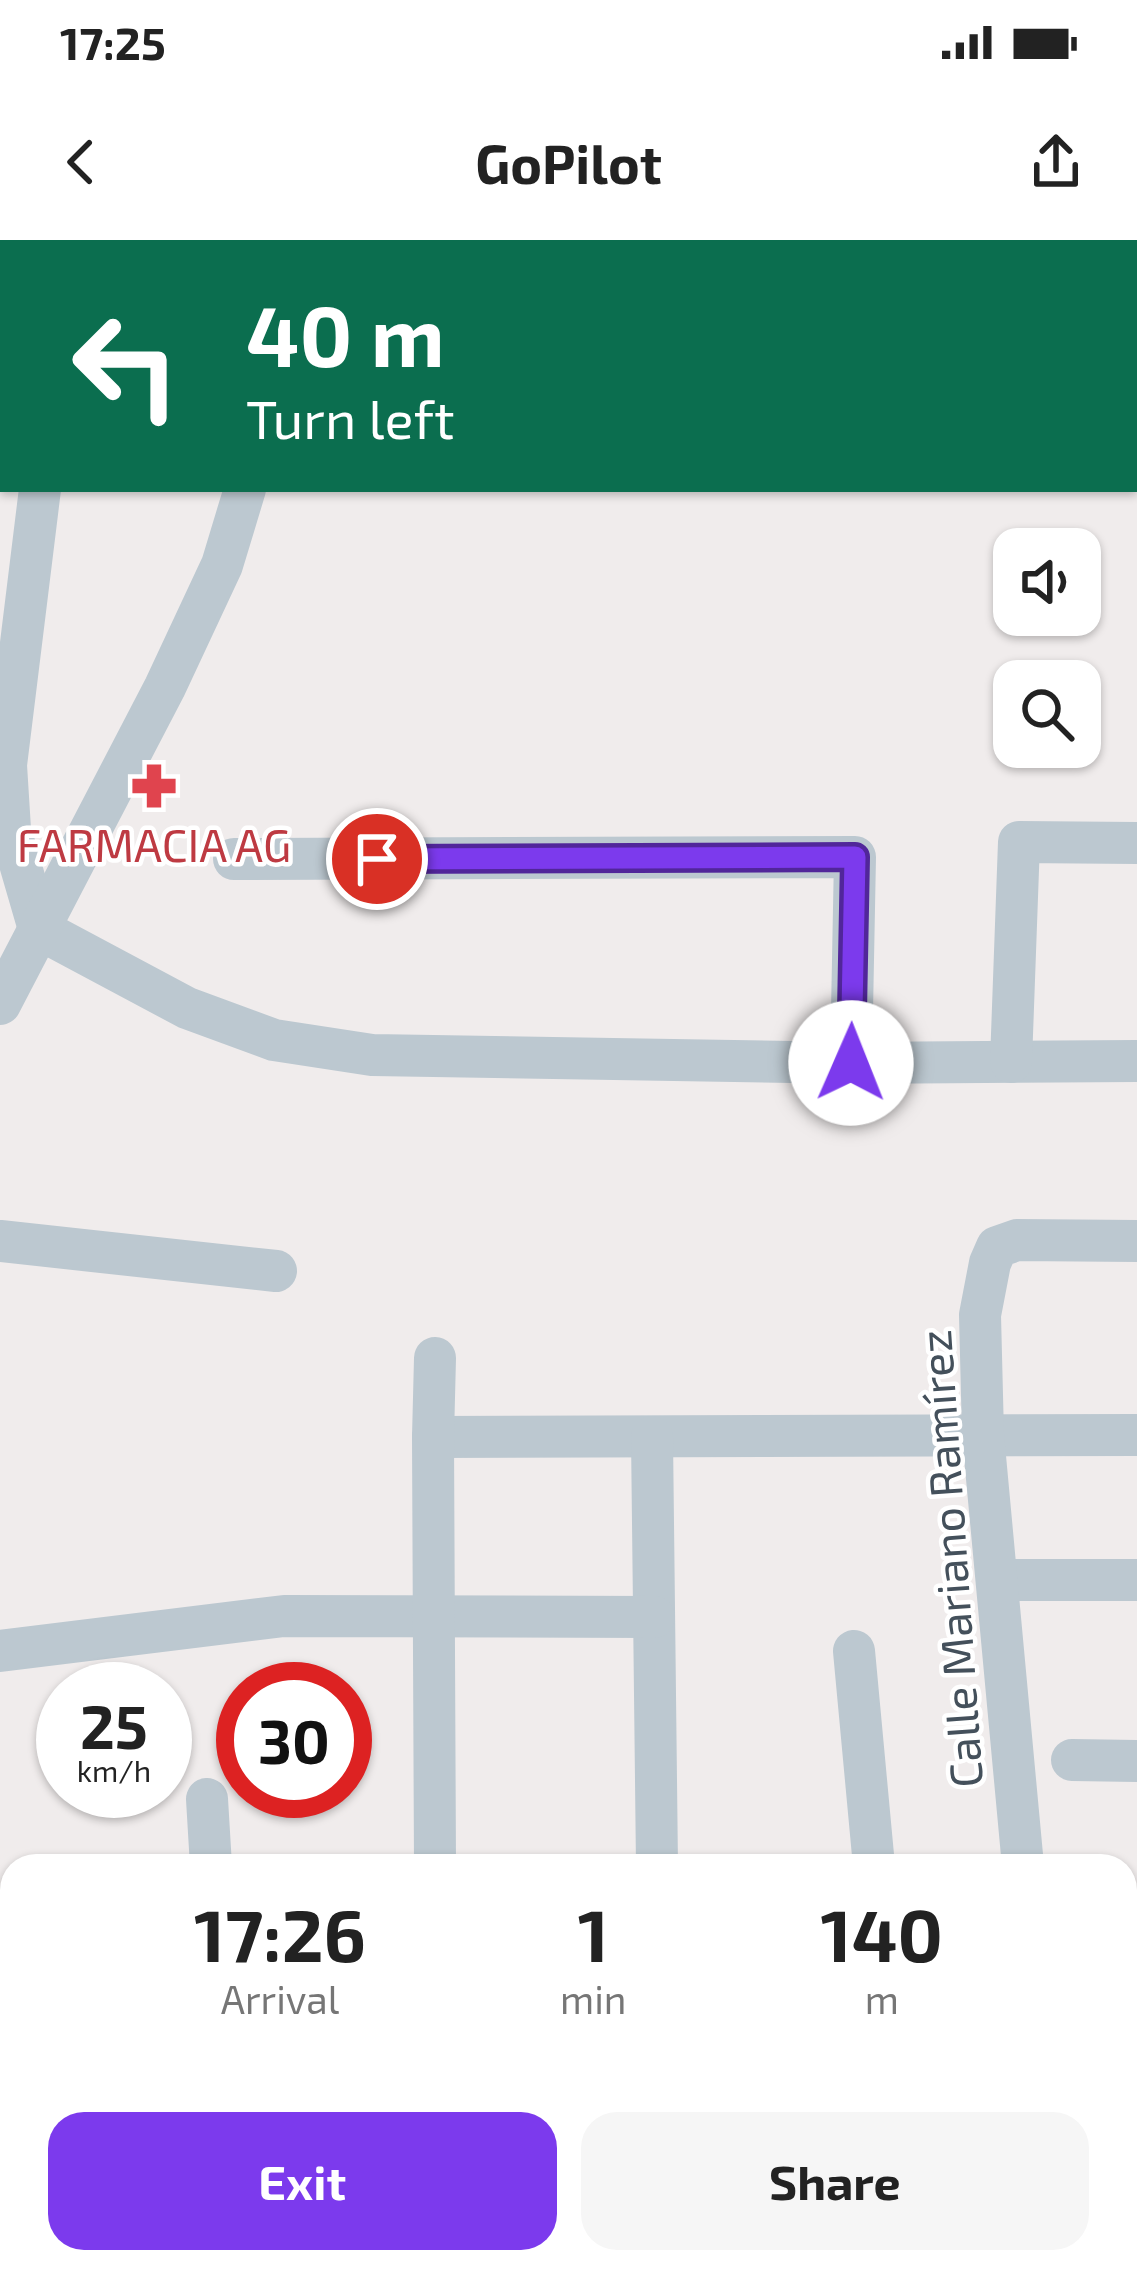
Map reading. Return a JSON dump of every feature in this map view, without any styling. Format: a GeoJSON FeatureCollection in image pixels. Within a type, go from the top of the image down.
{"type":"FeatureCollection","features":[{"type":"Feature","properties":{"kind":"street"},"geometry":{"type":"LineString","coordinates":[[40,492],[6,765],[10,829],[24,915],[10,986],[98,960]]}},
{"type":"Feature","properties":{"kind":"street"},"geometry":{"type":"LineString","coordinates":[[24,915],[165,687],[222,565],[244,492]]}},
{"type":"Feature","properties":{"kind":"street"},"geometry":{"type":"LineString","coordinates":[[1011,1062],[1019,842],[1137,843]]}},
{"type":"Feature","properties":{"kind":"street"},"geometry":{"type":"LineString","coordinates":[[234,859],[855,857],[851,1063]]}},
{"type":"Feature","properties":{"kind":"street"},"geometry":{"type":"LineString","coordinates":[[24,915],[187,1008],[274,1040],[372,1055],[851,1063],[1137,1061]]}},
{"type":"Feature","properties":{"kind":"street"},"geometry":{"type":"LineString","coordinates":[[0,1240],[276,1271]]}},
{"type":"Feature","properties":{"kind":"street","name":"Calle Mariano Ramírez"},"geometry":{"type":"LineString","coordinates":[[1022,1854],[983,1435],[980,1315],[997,1246],[1017,1240],[1137,1241]]}},
{"type":"Feature","properties":{"kind":"street"},"geometry":{"type":"LineString","coordinates":[[434,1854],[436,1358]]}},
{"type":"Feature","properties":{"kind":"street"},"geometry":{"type":"LineString","coordinates":[[433,1437],[1137,1435]]}},
{"type":"Feature","properties":{"kind":"street"},"geometry":{"type":"LineString","coordinates":[[652,1437],[657,1854]]}},
{"type":"Feature","properties":{"kind":"street"},"geometry":{"type":"LineString","coordinates":[[997,1580],[1137,1580]]}},
{"type":"Feature","properties":{"kind":"street"},"geometry":{"type":"LineString","coordinates":[[0,1652],[284,1616],[654,1617]]}},
{"type":"Feature","properties":{"kind":"street"},"geometry":{"type":"LineString","coordinates":[[854,1651],[873,1854]]}},
{"type":"Feature","properties":{"kind":"street"},"geometry":{"type":"LineString","coordinates":[[1072,1760],[1137,1761]]}},
{"type":"Feature","properties":{"kind":"street"},"geometry":{"type":"LineString","coordinates":[[207,1799],[210,1854]]}},
{"type":"Feature","properties":{"kind":"place","name":"FARMACIA AG"},"geometry":{"type":"Point","coordinates":[154,786]}},
{"type":"Feature","properties":{"kind":"route"},"geometry":{"type":"LineString","coordinates":[[377,859],[855,857],[851,1063]]}}]}
